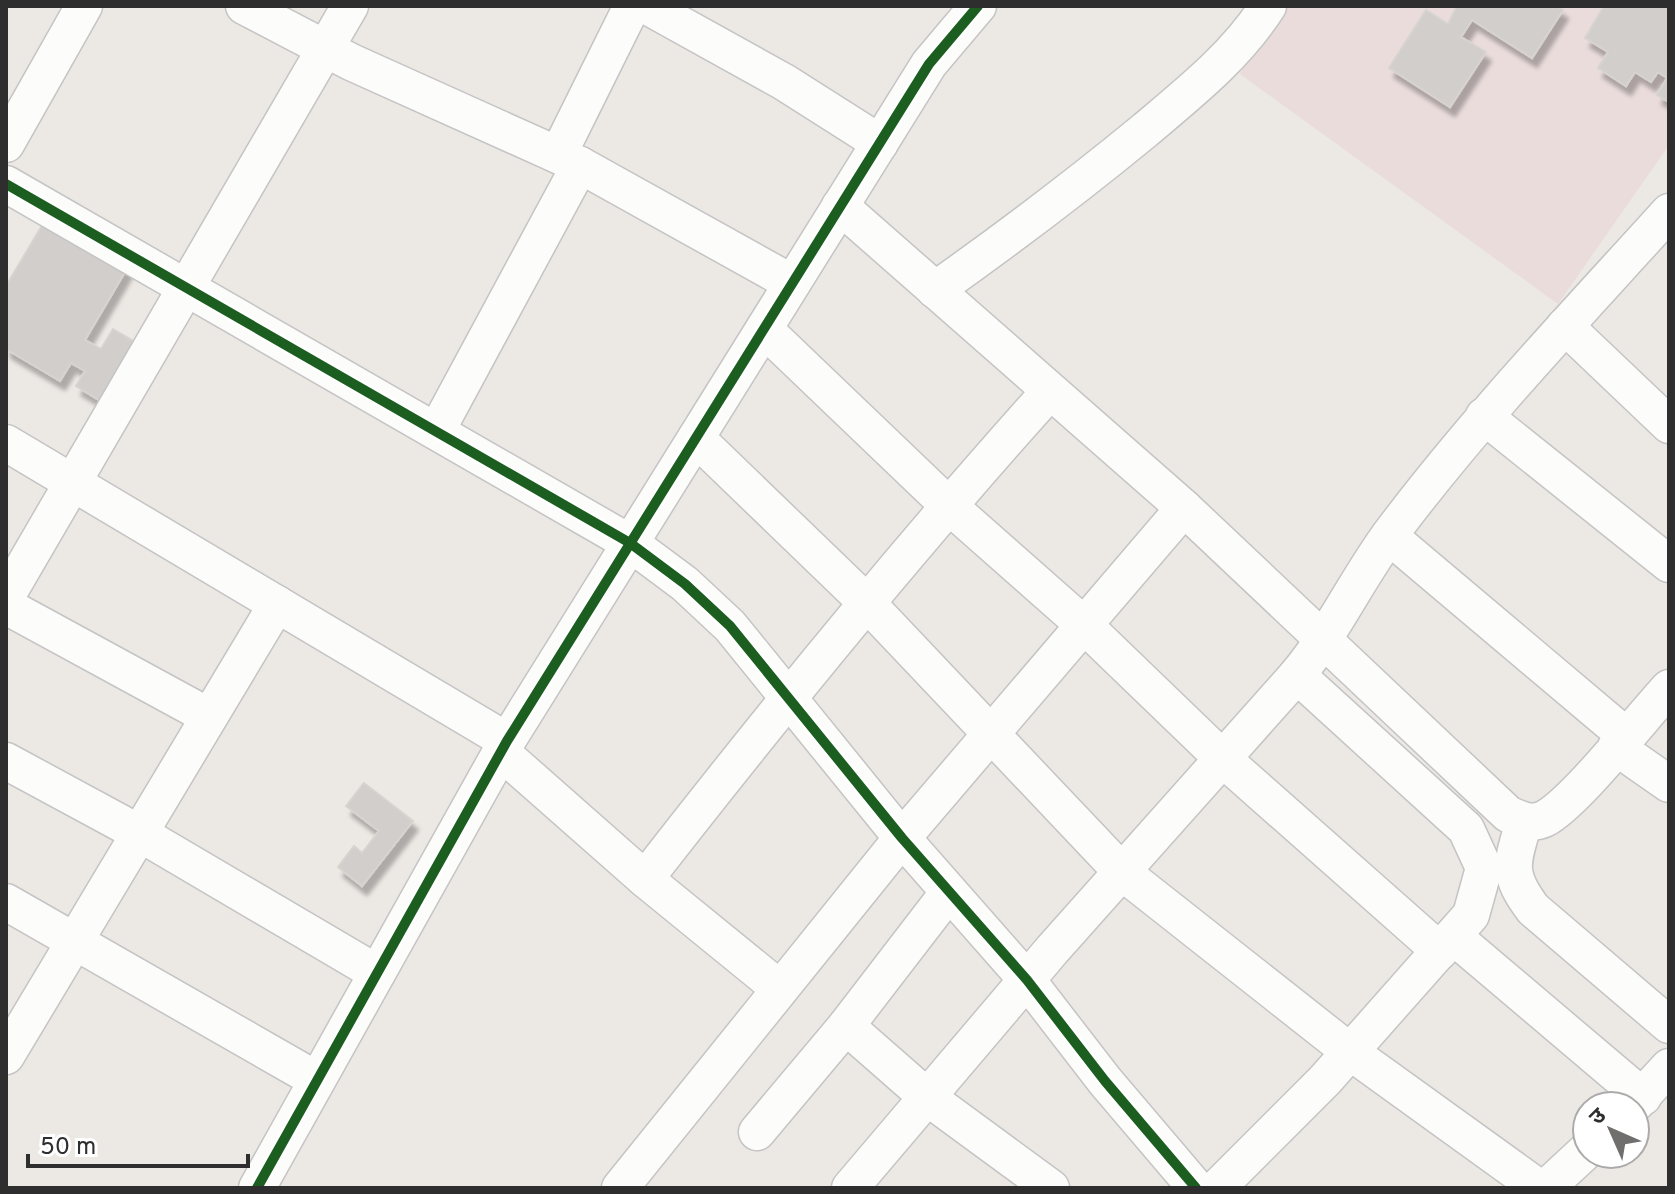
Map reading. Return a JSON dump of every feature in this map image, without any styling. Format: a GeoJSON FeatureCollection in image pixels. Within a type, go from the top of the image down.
{"type":"FeatureCollection","features":[{"type":"Feature","properties":{"kind":"street"},"geometry":{"type":"LineString","coordinates":[[6,144],[84,6]]}},
{"type":"Feature","properties":{"kind":"street"},"geometry":{"type":"LineString","coordinates":[[244,6],[326,49],[569,160],[792,283]]}},
{"type":"Feature","properties":{"kind":"street"},"geometry":{"type":"LineString","coordinates":[[6,597],[350,6]]}},
{"type":"Feature","properties":{"kind":"street"},"geometry":{"type":"LineString","coordinates":[[437,430],[569,160],[632,6]]}},
{"type":"Feature","properties":{"kind":"street"},"geometry":{"type":"LineString","coordinates":[[647,6],[784,82],[880,143]]}},
{"type":"Feature","properties":{"kind":"street"},"geometry":{"type":"LineString","coordinates":[[257,1188],[504,746],[929,64],[978,6]]}},
{"type":"Feature","properties":{"kind":"street"},"geometry":{"type":"LineString","coordinates":[[935,290],[1042,214],[1198,86],[1236,49],[1268,6]]}},
{"type":"Feature","properties":{"kind":"street"},"geometry":{"type":"LineString","coordinates":[[6,184],[630,543],[685,584],[730,626],[902,838],[1027,980],[1105,1081],[1196,1188]]}},
{"type":"Feature","properties":{"kind":"street"},"geometry":{"type":"LineString","coordinates":[[840,206],[1184,508],[1508,814],[1524,822],[1542,820],[1566,801],[1669,688]]}},
{"type":"Feature","properties":{"kind":"street"},"geometry":{"type":"LineString","coordinates":[[850,1188],[1027,980],[1297,675],[1326,639],[1389,536],[1484,416],[1565,326],[1664,227]]}},
{"type":"Feature","properties":{"kind":"street"},"geometry":{"type":"LineString","coordinates":[[1565,326],[1669,425]]}},
{"type":"Feature","properties":{"kind":"street"},"geometry":{"type":"LineString","coordinates":[[764,329],[948,505],[1084,625],[1223,759],[1624,1090]]}},
{"type":"Feature","properties":{"kind":"street"},"geometry":{"type":"LineString","coordinates":[[645,879],[866,602],[1050,391]]}},
{"type":"Feature","properties":{"kind":"street"},"geometry":{"type":"LineString","coordinates":[[1484,416],[1669,564]]}},
{"type":"Feature","properties":{"kind":"street"},"geometry":{"type":"LineString","coordinates":[[696,438],[866,602],[1122,872],[1349,1051],[1539,1188]]}},
{"type":"Feature","properties":{"kind":"street"},"geometry":{"type":"LineString","coordinates":[[6,443],[277,604],[504,746],[645,879],[780,989]]}},
{"type":"Feature","properties":{"kind":"street"},"geometry":{"type":"LineString","coordinates":[[620,1188],[902,838],[1184,508]]}},
{"type":"Feature","properties":{"kind":"street"},"geometry":{"type":"LineString","coordinates":[[1389,536],[1669,784]]}},
{"type":"Feature","properties":{"kind":"street"},"geometry":{"type":"LineString","coordinates":[[7,1050],[277,604]]}},
{"type":"Feature","properties":{"kind":"street"},"geometry":{"type":"LineString","coordinates":[[6,606],[208,716]]}},
{"type":"Feature","properties":{"kind":"street"},"geometry":{"type":"LineString","coordinates":[[1217,1188],[1349,1051],[1471,915],[1484,868],[1466,829],[1297,675]]}},
{"type":"Feature","properties":{"kind":"street"},"geometry":{"type":"LineString","coordinates":[[6,761],[139,833],[377,973]]}},
{"type":"Feature","properties":{"kind":"street"},"geometry":{"type":"LineString","coordinates":[[1524,822],[1511,866],[1517,888],[1533,909],[1669,1025]]}},
{"type":"Feature","properties":{"kind":"street"},"geometry":{"type":"LineString","coordinates":[[757,1132],[846,1026],[949,892]]}},
{"type":"Feature","properties":{"kind":"street"},"geometry":{"type":"LineString","coordinates":[[6,902],[317,1080]]}},
{"type":"Feature","properties":{"kind":"street"},"geometry":{"type":"LineString","coordinates":[[846,1026],[927,1097],[1051,1188]]}},
{"type":"Feature","properties":{"kind":"street"},"geometry":{"type":"LineString","coordinates":[[1649,1090],[1669,1067]]}},
{"type":"Feature","properties":{"kind":"street"},"geometry":{"type":"LineString","coordinates":[[1546,1188],[1571,1165]]}},
{"type":"Feature","properties":{"kind":"shaded area"},"geometry":{"type":"Polygon","coordinates":[[[1280,6],[1669,6],[1669,145],[1558,304],[1240,74],[1280,6]]]}},
{"type":"Feature","properties":{"kind":"building"},"geometry":{"type":"Polygon","coordinates":[[[1457,6],[1557,6],[1563,10],[1532,58],[1472,20],[1461,37],[1486,52],[1450,107],[1389,68],[1426,10],[1448,24],[1457,6]]]}},
{"type":"Feature","properties":{"kind":"building"},"geometry":{"type":"Polygon","coordinates":[[[1604,6],[1669,6],[1669,102],[1657,95],[1667,78],[1658,72],[1651,82],[1635,72],[1626,86],[1598,68],[1608,52],[1585,38],[1604,6]]]}},
{"type":"Feature","properties":{"kind":"building"},"geometry":{"type":"Polygon","coordinates":[[[47,217],[129,265],[85,340],[101,349],[113,329],[147,349],[112,408],[76,386],[85,371],[71,363],[60,381],[6,349],[6,286],[47,217]]]}},
{"type":"Feature","properties":{"kind":"building"},"geometry":{"type":"Polygon","coordinates":[[[364,783],[413,821],[362,886],[338,867],[354,846],[362,853],[379,831],[346,806],[364,783]]]}},
{"type":"Feature","properties":{"kind":"cycle path"},"geometry":{"type":"LineString","coordinates":[[257,1188],[507,741],[929,64],[978,6]]}},
{"type":"Feature","properties":{"kind":"cycle path"},"geometry":{"type":"LineString","coordinates":[[6,184],[630,543],[685,584],[730,626],[902,838],[1027,980],[1105,1081],[1196,1188]]}}]}
